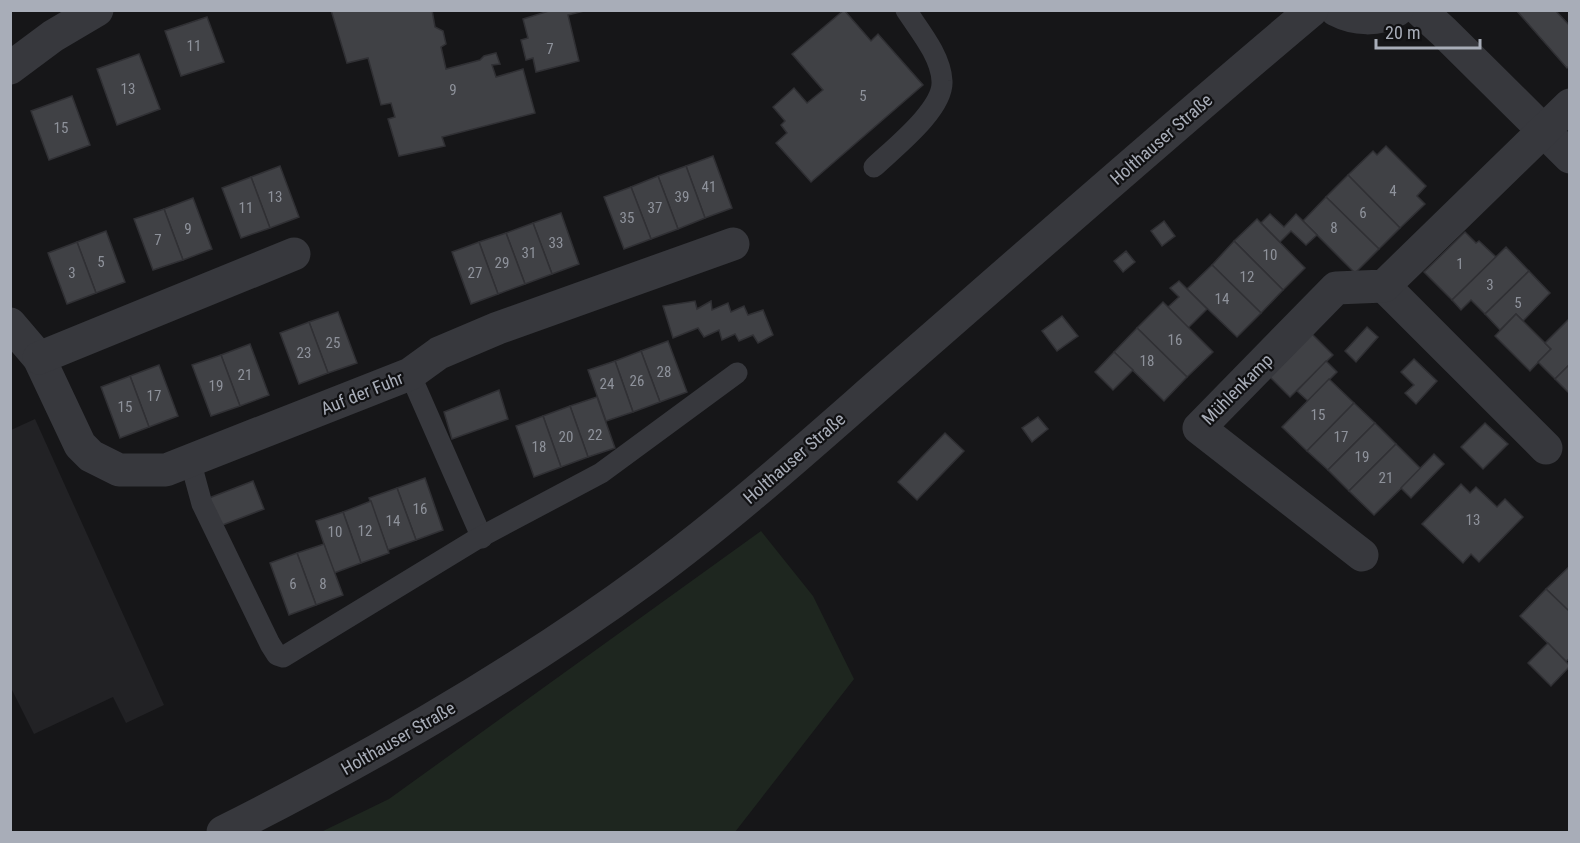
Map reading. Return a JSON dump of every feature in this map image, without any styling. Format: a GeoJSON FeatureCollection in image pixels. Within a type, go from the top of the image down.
{"type":"FeatureCollection","features":[{"type":"Feature","properties":{"kind":"street"},"geometry":{"type":"LineString","coordinates":[[10,68],[53,36],[97,10]]}},
{"type":"Feature","properties":{"kind":"street","name":"Holthauser Straße"},"geometry":{"type":"LineString","coordinates":[[223,832],[378,750],[563,636],[647,578],[719,522],[791,461],[1131,164],[1312,10]]}},
{"type":"Feature","properties":{"kind":"street"},"geometry":{"type":"LineString","coordinates":[[1336,10],[1356,18],[1376,18],[1397,10]]}},
{"type":"Feature","properties":{"kind":"street"},"geometry":{"type":"LineString","coordinates":[[1420,10],[1569,157]]}},
{"type":"Feature","properties":{"kind":"street"},"geometry":{"type":"LineString","coordinates":[[1546,448],[1384,286],[1569,105]]}},
{"type":"Feature","properties":{"kind":"street","name":"Auf der Fuhr"},"geometry":{"type":"LineString","coordinates":[[10,324],[39,358],[80,445],[91,456],[119,470],[135,472],[166,470],[410,374],[439,353],[498,328],[733,244]]}},
{"type":"Feature","properties":{"kind":"street"},"geometry":{"type":"LineString","coordinates":[[39,358],[294,254]]}},
{"type":"Feature","properties":{"kind":"street","name":"Mühlenkamp"},"geometry":{"type":"LineString","coordinates":[[1362,555],[1199,428],[1336,288],[1384,286]]}},
{"type":"Feature","properties":{"kind":"lane"},"geometry":{"type":"LineString","coordinates":[[874,167],[940,98],[943,80],[939,68],[906,10]]}},
{"type":"Feature","properties":{"kind":"lane"},"geometry":{"type":"LineString","coordinates":[[190,460],[202,504],[270,644],[281,657],[337,626],[482,538],[601,473],[737,373]]}},
{"type":"Feature","properties":{"kind":"lane"},"geometry":{"type":"LineString","coordinates":[[410,374],[482,538]]}},
{"type":"Feature","properties":{"kind":"shaded area"},"geometry":{"type":"Polygon","coordinates":[[[35,419],[164,705],[126,723],[113,697],[34,734],[11,688],[11,430],[35,419]]]}},
{"type":"Feature","properties":{"kind":"shaded area"},"geometry":{"type":"Polygon","coordinates":[[[761,531],[813,596],[854,679],[735,832],[321,832],[389,799],[761,531]]]}},
{"type":"Feature","properties":{"kind":"building"},"geometry":{"type":"Polygon","coordinates":[[[331,10],[432,10],[435,27],[443,31],[446,44],[441,47],[446,69],[496,53],[500,64],[492,65],[496,77],[523,69],[535,113],[442,137],[445,146],[399,156],[388,119],[395,117],[391,103],[381,105],[368,58],[347,63],[331,10]]]}},
{"type":"Feature","properties":{"kind":"building"},"geometry":{"type":"Polygon","coordinates":[[[552,10],[588,10],[568,15],[579,61],[536,72],[533,58],[526,60],[521,40],[528,38],[523,19],[552,10]]]}},
{"type":"Feature","properties":{"kind":"building"},"geometry":{"type":"Polygon","coordinates":[[[844,10],[871,41],[878,34],[923,85],[811,182],[776,143],[787,133],[781,125],[785,121],[773,107],[794,88],[807,103],[823,90],[792,54],[844,10]]]}},
{"type":"Feature","properties":{"kind":"building"},"geometry":{"type":"Polygon","coordinates":[[[1516,10],[1555,10],[1570,26],[1570,65],[1567,68],[1516,10]]]}},
{"type":"Feature","properties":{"kind":"building"},"geometry":{"type":"Polygon","coordinates":[[[207,17],[224,62],[181,76],[165,31],[207,17]]]}},
{"type":"Feature","properties":{"kind":"building"},"geometry":{"type":"Polygon","coordinates":[[[139,54],[160,109],[117,125],[97,69],[139,54]]]}},
{"type":"Feature","properties":{"kind":"building"},"geometry":{"type":"Polygon","coordinates":[[[72,96],[90,145],[49,160],[31,111],[72,96]]]}},
{"type":"Feature","properties":{"kind":"building"},"geometry":{"type":"Polygon","coordinates":[[[1386,146],[1426,186],[1417,196],[1425,204],[1400,228],[1348,175],[1373,151],[1377,155],[1386,146]]]}},
{"type":"Feature","properties":{"kind":"building"},"geometry":{"type":"Polygon","coordinates":[[[713,156],[732,208],[705,218],[686,166],[713,156]]]}},
{"type":"Feature","properties":{"kind":"building"},"geometry":{"type":"Polygon","coordinates":[[[280,166],[299,217],[270,228],[251,177],[280,166]]]}},
{"type":"Feature","properties":{"kind":"building"},"geometry":{"type":"Polygon","coordinates":[[[686,166],[705,218],[678,229],[658,176],[686,166]]]}},
{"type":"Feature","properties":{"kind":"building"},"geometry":{"type":"Polygon","coordinates":[[[1348,175],[1400,228],[1379,249],[1326,197],[1348,175]]]}},
{"type":"Feature","properties":{"kind":"building"},"geometry":{"type":"Polygon","coordinates":[[[658,176],[678,229],[651,239],[631,187],[658,176]]]}},
{"type":"Feature","properties":{"kind":"building"},"geometry":{"type":"Polygon","coordinates":[[[251,177],[270,228],[241,238],[222,188],[251,177]]]}},
{"type":"Feature","properties":{"kind":"building"},"geometry":{"type":"Polygon","coordinates":[[[631,187],[651,239],[624,249],[604,197],[631,187]]]}},
{"type":"Feature","properties":{"kind":"building"},"geometry":{"type":"Polygon","coordinates":[[[1326,197],[1379,249],[1355,273],[1303,221],[1326,197]]]}},
{"type":"Feature","properties":{"kind":"building"},"geometry":{"type":"Polygon","coordinates":[[[193,198],[212,249],[183,260],[164,209],[193,198]]]}},
{"type":"Feature","properties":{"kind":"building"},"geometry":{"type":"Polygon","coordinates":[[[164,209],[183,260],[153,270],[134,219],[164,209]]]}},
{"type":"Feature","properties":{"kind":"building"},"geometry":{"type":"Polygon","coordinates":[[[561,213],[579,264],[552,274],[533,223],[561,213]]]}},
{"type":"Feature","properties":{"kind":"building"},"geometry":{"type":"Polygon","coordinates":[[[1270,214],[1284,227],[1296,214],[1317,235],[1306,245],[1291,231],[1280,242],[1261,223],[1270,214]]]}},
{"type":"Feature","properties":{"kind":"building"},"geometry":{"type":"Polygon","coordinates":[[[1257,219],[1305,268],[1283,290],[1234,241],[1257,219]]]}},
{"type":"Feature","properties":{"kind":"building"},"geometry":{"type":"Polygon","coordinates":[[[1164,221],[1175,236],[1162,246],[1151,231],[1164,221]]]}},
{"type":"Feature","properties":{"kind":"building"},"geometry":{"type":"Polygon","coordinates":[[[533,223],[552,274],[525,284],[506,233],[533,223]]]}},
{"type":"Feature","properties":{"kind":"building"},"geometry":{"type":"Polygon","coordinates":[[[106,231],[125,282],[96,293],[77,242],[106,231]]]}},
{"type":"Feature","properties":{"kind":"building"},"geometry":{"type":"Polygon","coordinates":[[[1465,232],[1496,257],[1452,300],[1424,272],[1465,232]]]}},
{"type":"Feature","properties":{"kind":"building"},"geometry":{"type":"Polygon","coordinates":[[[506,233],[525,284],[498,294],[479,242],[506,233]]]}},
{"type":"Feature","properties":{"kind":"building"},"geometry":{"type":"Polygon","coordinates":[[[1234,241],[1283,290],[1261,313],[1212,265],[1234,241]]]}},
{"type":"Feature","properties":{"kind":"building"},"geometry":{"type":"Polygon","coordinates":[[[77,242],[96,293],[67,304],[48,253],[77,242]]]}},
{"type":"Feature","properties":{"kind":"building"},"geometry":{"type":"Polygon","coordinates":[[[479,242],[498,294],[471,304],[452,252],[479,242]]]}},
{"type":"Feature","properties":{"kind":"building"},"geometry":{"type":"Polygon","coordinates":[[[1506,247],[1529,271],[1485,314],[1471,300],[1461,310],[1452,300],[1506,247]]]}},
{"type":"Feature","properties":{"kind":"building"},"geometry":{"type":"Polygon","coordinates":[[[1126,251],[1135,262],[1123,272],[1114,261],[1126,251]]]}},
{"type":"Feature","properties":{"kind":"building"},"geometry":{"type":"Polygon","coordinates":[[[1212,265],[1261,313],[1237,337],[1187,289],[1212,265]]]}},
{"type":"Feature","properties":{"kind":"building"},"geometry":{"type":"Polygon","coordinates":[[[1529,271],[1550,293],[1523,321],[1516,314],[1500,330],[1485,314],[1529,271]]]}},
{"type":"Feature","properties":{"kind":"building"},"geometry":{"type":"Polygon","coordinates":[[[1179,281],[1207,309],[1188,328],[1168,307],[1179,297],[1170,288],[1179,281]]]}},
{"type":"Feature","properties":{"kind":"building"},"geometry":{"type":"Polygon","coordinates":[[[695,301],[697,309],[711,301],[712,310],[728,303],[731,312],[744,306],[748,315],[763,310],[773,335],[758,343],[753,335],[739,341],[735,334],[722,340],[719,330],[704,337],[698,328],[673,338],[663,306],[695,301]]]}},
{"type":"Feature","properties":{"kind":"building"},"geometry":{"type":"Polygon","coordinates":[[[1163,302],[1213,352],[1187,377],[1137,328],[1163,302]]]}},
{"type":"Feature","properties":{"kind":"building"},"geometry":{"type":"Polygon","coordinates":[[[338,312],[357,363],[328,373],[309,322],[338,312]]]}},
{"type":"Feature","properties":{"kind":"building"},"geometry":{"type":"Polygon","coordinates":[[[1516,314],[1551,349],[1530,371],[1495,336],[1516,314]]]}},
{"type":"Feature","properties":{"kind":"building"},"geometry":{"type":"Polygon","coordinates":[[[1062,316],[1078,336],[1057,351],[1042,331],[1062,316]]]}},
{"type":"Feature","properties":{"kind":"building"},"geometry":{"type":"Polygon","coordinates":[[[1570,318],[1570,364],[1555,379],[1538,362],[1551,349],[1545,343],[1570,318]]]}},
{"type":"Feature","properties":{"kind":"building"},"geometry":{"type":"Polygon","coordinates":[[[309,322],[328,373],[299,384],[280,333],[309,322]]]}},
{"type":"Feature","properties":{"kind":"building"},"geometry":{"type":"Polygon","coordinates":[[[1367,327],[1378,337],[1356,362],[1345,351],[1367,327]]]}},
{"type":"Feature","properties":{"kind":"building"},"geometry":{"type":"Polygon","coordinates":[[[1137,328],[1187,377],[1164,401],[1114,352],[1137,328]]]}},
{"type":"Feature","properties":{"kind":"building"},"geometry":{"type":"Polygon","coordinates":[[[1312,334],[1333,355],[1290,397],[1270,377],[1312,334]]]}},
{"type":"Feature","properties":{"kind":"building"},"geometry":{"type":"Polygon","coordinates":[[[668,341],[687,392],[660,402],[641,351],[668,341]]]}},
{"type":"Feature","properties":{"kind":"building"},"geometry":{"type":"Polygon","coordinates":[[[250,344],[269,395],[240,406],[221,355],[250,344]]]}},
{"type":"Feature","properties":{"kind":"building"},"geometry":{"type":"Polygon","coordinates":[[[641,351],[660,402],[633,412],[615,361],[641,351]]]}},
{"type":"Feature","properties":{"kind":"building"},"geometry":{"type":"Polygon","coordinates":[[[1114,352],[1133,370],[1113,390],[1095,372],[1114,352]]]}},
{"type":"Feature","properties":{"kind":"building"},"geometry":{"type":"Polygon","coordinates":[[[221,355],[240,406],[211,416],[192,365],[221,355]]]}},
{"type":"Feature","properties":{"kind":"building"},"geometry":{"type":"Polygon","coordinates":[[[1414,359],[1437,381],[1416,404],[1405,393],[1414,385],[1401,372],[1414,359]]]}},
{"type":"Feature","properties":{"kind":"building"},"geometry":{"type":"Polygon","coordinates":[[[615,361],[633,412],[606,421],[588,370],[615,361]]]}},
{"type":"Feature","properties":{"kind":"building"},"geometry":{"type":"Polygon","coordinates":[[[1326,361],[1337,372],[1308,401],[1297,391],[1326,361]]]}},
{"type":"Feature","properties":{"kind":"building"},"geometry":{"type":"Polygon","coordinates":[[[1570,364],[1570,394],[1555,379],[1570,364]]]}},
{"type":"Feature","properties":{"kind":"building"},"geometry":{"type":"Polygon","coordinates":[[[159,365],[178,416],[149,427],[130,376],[159,365]]]}},
{"type":"Feature","properties":{"kind":"building"},"geometry":{"type":"Polygon","coordinates":[[[130,376],[149,427],[120,438],[101,387],[130,376]]]}},
{"type":"Feature","properties":{"kind":"building"},"geometry":{"type":"Polygon","coordinates":[[[1329,379],[1354,403],[1307,451],[1282,427],[1329,379]]]}},
{"type":"Feature","properties":{"kind":"building"},"geometry":{"type":"Polygon","coordinates":[[[499,390],[508,419],[452,439],[444,412],[499,390]]]}},
{"type":"Feature","properties":{"kind":"building"},"geometry":{"type":"Polygon","coordinates":[[[597,397],[615,448],[588,457],[570,406],[597,397]]]}},
{"type":"Feature","properties":{"kind":"building"},"geometry":{"type":"Polygon","coordinates":[[[1354,403],[1375,423],[1328,470],[1307,451],[1354,403]]]}},
{"type":"Feature","properties":{"kind":"building"},"geometry":{"type":"Polygon","coordinates":[[[570,406],[588,457],[561,467],[543,416],[570,406]]]}},
{"type":"Feature","properties":{"kind":"building"},"geometry":{"type":"Polygon","coordinates":[[[543,416],[561,467],[534,477],[516,426],[543,416]]]}},
{"type":"Feature","properties":{"kind":"building"},"geometry":{"type":"Polygon","coordinates":[[[1038,417],[1048,429],[1032,442],[1022,428],[1038,417]]]}},
{"type":"Feature","properties":{"kind":"building"},"geometry":{"type":"Polygon","coordinates":[[[1375,423],[1396,444],[1349,491],[1328,470],[1375,423]]]}},
{"type":"Feature","properties":{"kind":"building"},"geometry":{"type":"Polygon","coordinates":[[[1485,423],[1508,444],[1483,469],[1461,447],[1485,423]]]}},
{"type":"Feature","properties":{"kind":"building"},"geometry":{"type":"Polygon","coordinates":[[[945,433],[964,451],[917,500],[898,482],[945,433]]]}},
{"type":"Feature","properties":{"kind":"building"},"geometry":{"type":"Polygon","coordinates":[[[1396,444],[1421,469],[1374,515],[1349,491],[1396,444]]]}},
{"type":"Feature","properties":{"kind":"building"},"geometry":{"type":"Polygon","coordinates":[[[1434,454],[1444,464],[1411,498],[1401,488],[1434,454]]]}},
{"type":"Feature","properties":{"kind":"building"},"geometry":{"type":"Polygon","coordinates":[[[425,478],[443,530],[416,540],[397,488],[425,478]]]}},
{"type":"Feature","properties":{"kind":"building"},"geometry":{"type":"Polygon","coordinates":[[[253,481],[264,509],[220,526],[209,498],[253,481]]]}},
{"type":"Feature","properties":{"kind":"building"},"geometry":{"type":"Polygon","coordinates":[[[1461,484],[1470,493],[1476,487],[1497,507],[1505,499],[1523,517],[1479,562],[1471,554],[1463,563],[1422,524],[1461,484]]]}},
{"type":"Feature","properties":{"kind":"building"},"geometry":{"type":"Polygon","coordinates":[[[397,488],[416,540],[388,550],[369,498],[397,488]]]}},
{"type":"Feature","properties":{"kind":"building"},"geometry":{"type":"Polygon","coordinates":[[[371,501],[389,553],[361,563],[343,512],[371,501]]]}},
{"type":"Feature","properties":{"kind":"building"},"geometry":{"type":"Polygon","coordinates":[[[343,512],[361,563],[334,573],[316,521],[343,512]]]}},
{"type":"Feature","properties":{"kind":"building"},"geometry":{"type":"Polygon","coordinates":[[[324,544],[343,595],[316,605],[297,553],[324,544]]]}},
{"type":"Feature","properties":{"kind":"building"},"geometry":{"type":"Polygon","coordinates":[[[297,553],[316,605],[289,615],[270,563],[297,553]]]}},
{"type":"Feature","properties":{"kind":"building"},"geometry":{"type":"Polygon","coordinates":[[[1570,566],[1570,612],[1546,589],[1570,566]]]}},
{"type":"Feature","properties":{"kind":"building"},"geometry":{"type":"Polygon","coordinates":[[[1546,589],[1570,612],[1570,658],[1566,661],[1520,616],[1546,589]]]}},
{"type":"Feature","properties":{"kind":"building"},"geometry":{"type":"Polygon","coordinates":[[[1548,643],[1570,666],[1551,686],[1528,663],[1548,643]]]}}]}
